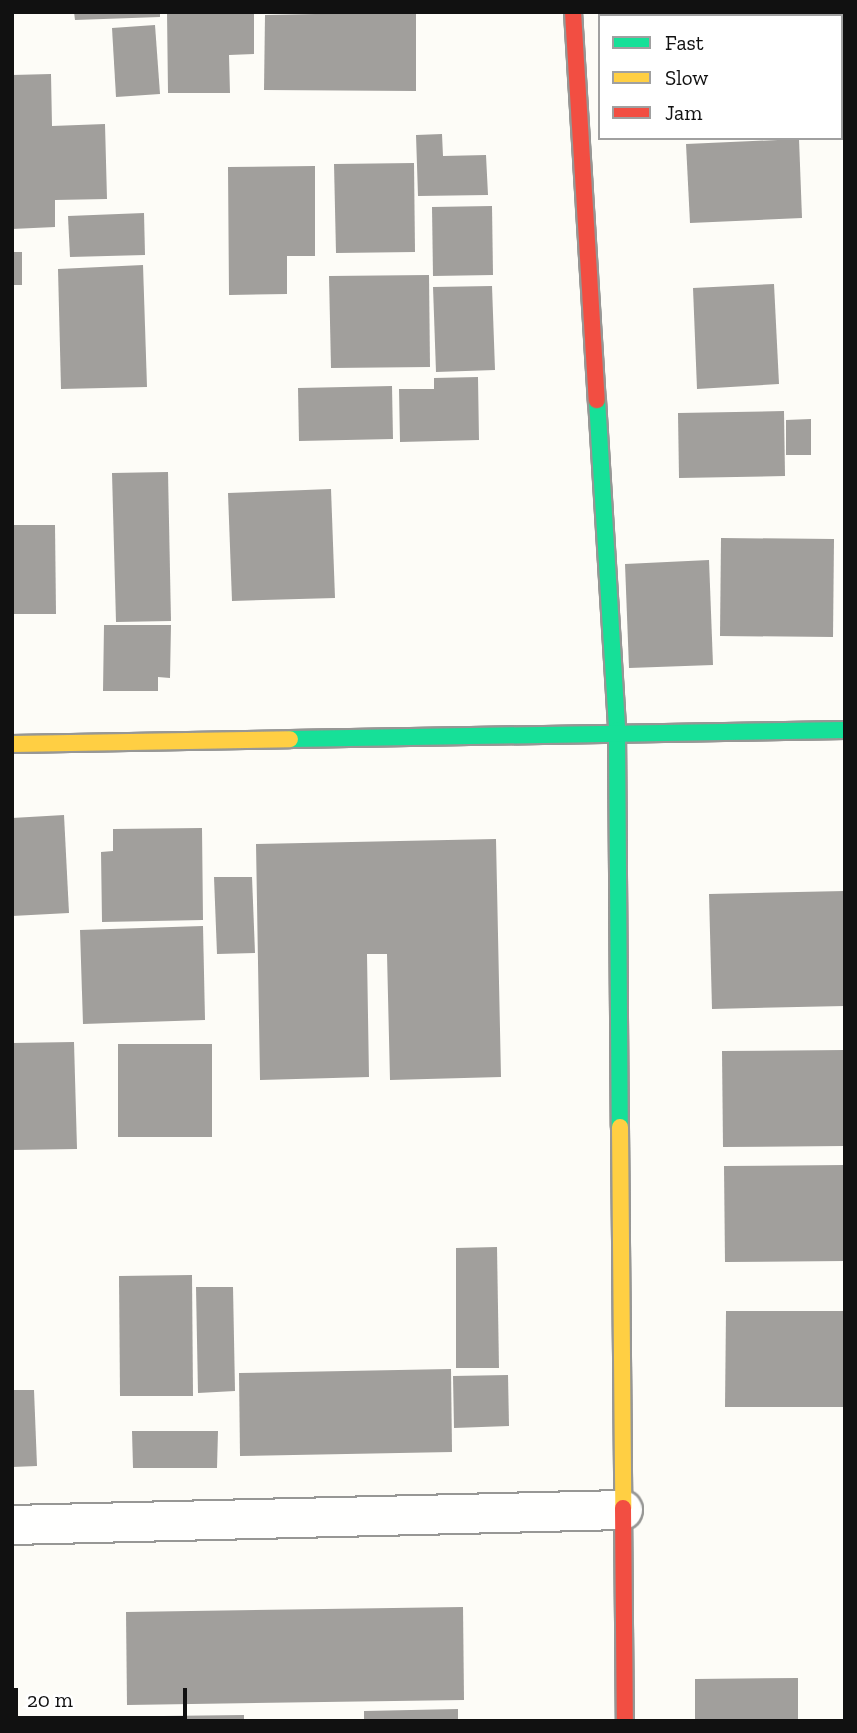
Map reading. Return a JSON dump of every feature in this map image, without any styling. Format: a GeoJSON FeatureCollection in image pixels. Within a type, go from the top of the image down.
{"type":"FeatureCollection","features":[{"type":"Feature","properties":{"kind":"street"},"geometry":{"type":"LineString","coordinates":[[573,12],[617,730],[625,1721]]}},
{"type":"Feature","properties":{"kind":"street"},"geometry":{"type":"LineString","coordinates":[[12,744],[617,730],[845,730]]}},
{"type":"Feature","properties":{"kind":"street"},"geometry":{"type":"LineString","coordinates":[[12,1525],[623,1510]]}},
{"type":"Feature","properties":{"kind":"building"},"geometry":{"type":"Polygon","coordinates":[[[74,12],[160,12],[160,17],[75,20],[74,12]]]}},
{"type":"Feature","properties":{"kind":"building"},"geometry":{"type":"Polygon","coordinates":[[[167,12],[254,12],[254,54],[229,55],[230,93],[168,93],[167,12]]]}},
{"type":"Feature","properties":{"kind":"building"},"geometry":{"type":"Polygon","coordinates":[[[416,12],[416,91],[264,90],[265,15],[416,12]]]}},
{"type":"Feature","properties":{"kind":"building"},"geometry":{"type":"Polygon","coordinates":[[[681,12],[795,12],[795,14],[681,12]]]}},
{"type":"Feature","properties":{"kind":"building"},"geometry":{"type":"Polygon","coordinates":[[[797,12],[845,12],[845,39],[843,14],[797,12]]]}},
{"type":"Feature","properties":{"kind":"building"},"geometry":{"type":"Polygon","coordinates":[[[155,25],[160,94],[116,97],[112,28],[155,25]]]}},
{"type":"Feature","properties":{"kind":"building"},"geometry":{"type":"Polygon","coordinates":[[[51,74],[52,126],[105,124],[107,199],[55,200],[55,227],[12,229],[12,75],[51,74]]]}},
{"type":"Feature","properties":{"kind":"building"},"geometry":{"type":"Polygon","coordinates":[[[442,134],[443,156],[486,155],[488,195],[418,196],[416,135],[442,134]]]}},
{"type":"Feature","properties":{"kind":"building"},"geometry":{"type":"Polygon","coordinates":[[[799,140],[802,218],[690,223],[686,144],[799,140]]]}},
{"type":"Feature","properties":{"kind":"building"},"geometry":{"type":"Polygon","coordinates":[[[414,163],[415,252],[336,253],[334,164],[414,163]]]}},
{"type":"Feature","properties":{"kind":"building"},"geometry":{"type":"Polygon","coordinates":[[[315,166],[315,256],[287,256],[287,294],[229,295],[228,167],[315,166]]]}},
{"type":"Feature","properties":{"kind":"building"},"geometry":{"type":"Polygon","coordinates":[[[492,206],[493,275],[433,276],[432,207],[492,206]]]}},
{"type":"Feature","properties":{"kind":"building"},"geometry":{"type":"Polygon","coordinates":[[[144,213],[145,255],[70,257],[68,216],[144,213]]]}},
{"type":"Feature","properties":{"kind":"building"},"geometry":{"type":"Polygon","coordinates":[[[12,252],[22,252],[22,285],[12,285],[12,252]]]}},
{"type":"Feature","properties":{"kind":"building"},"geometry":{"type":"Polygon","coordinates":[[[143,265],[147,387],[61,389],[58,269],[143,265]]]}},
{"type":"Feature","properties":{"kind":"building"},"geometry":{"type":"Polygon","coordinates":[[[429,275],[430,367],[331,368],[329,276],[429,275]]]}},
{"type":"Feature","properties":{"kind":"building"},"geometry":{"type":"Polygon","coordinates":[[[774,284],[779,384],[697,389],[693,288],[774,284]]]}},
{"type":"Feature","properties":{"kind":"building"},"geometry":{"type":"Polygon","coordinates":[[[492,286],[495,370],[436,372],[433,287],[492,286]]]}},
{"type":"Feature","properties":{"kind":"building"},"geometry":{"type":"Polygon","coordinates":[[[478,377],[479,440],[400,442],[399,389],[434,389],[434,378],[478,377]]]}},
{"type":"Feature","properties":{"kind":"building"},"geometry":{"type":"Polygon","coordinates":[[[392,386],[393,439],[299,441],[298,388],[392,386]]]}},
{"type":"Feature","properties":{"kind":"building"},"geometry":{"type":"Polygon","coordinates":[[[784,411],[785,476],[679,478],[678,413],[784,411]]]}},
{"type":"Feature","properties":{"kind":"building"},"geometry":{"type":"Polygon","coordinates":[[[811,419],[811,455],[786,455],[786,420],[811,419]]]}},
{"type":"Feature","properties":{"kind":"building"},"geometry":{"type":"Polygon","coordinates":[[[168,472],[171,621],[116,622],[112,473],[168,472]]]}},
{"type":"Feature","properties":{"kind":"building"},"geometry":{"type":"Polygon","coordinates":[[[331,489],[335,598],[232,601],[228,493],[331,489]]]}},
{"type":"Feature","properties":{"kind":"building"},"geometry":{"type":"Polygon","coordinates":[[[12,525],[55,525],[56,614],[12,614],[12,525]]]}},
{"type":"Feature","properties":{"kind":"building"},"geometry":{"type":"Polygon","coordinates":[[[721,538],[834,539],[833,637],[720,636],[721,538]]]}},
{"type":"Feature","properties":{"kind":"building"},"geometry":{"type":"Polygon","coordinates":[[[709,560],[713,665],[629,668],[625,564],[709,560]]]}},
{"type":"Feature","properties":{"kind":"building"},"geometry":{"type":"Polygon","coordinates":[[[104,625],[171,625],[170,678],[158,677],[158,691],[103,691],[104,625]]]}},
{"type":"Feature","properties":{"kind":"building"},"geometry":{"type":"Polygon","coordinates":[[[64,815],[69,913],[12,916],[12,818],[64,815]]]}},
{"type":"Feature","properties":{"kind":"building"},"geometry":{"type":"Polygon","coordinates":[[[202,828],[203,920],[102,922],[101,852],[113,851],[113,829],[202,828]]]}},
{"type":"Feature","properties":{"kind":"building"},"geometry":{"type":"Polygon","coordinates":[[[496,839],[501,1077],[390,1080],[387,954],[367,954],[369,1077],[260,1080],[256,844],[496,839]]]}},
{"type":"Feature","properties":{"kind":"building"},"geometry":{"type":"Polygon","coordinates":[[[214,877],[252,877],[255,953],[217,954],[214,877]]]}},
{"type":"Feature","properties":{"kind":"building"},"geometry":{"type":"Polygon","coordinates":[[[845,891],[845,1006],[712,1009],[709,894],[845,891]]]}},
{"type":"Feature","properties":{"kind":"building"},"geometry":{"type":"Polygon","coordinates":[[[203,926],[205,1020],[83,1024],[80,930],[203,926]]]}},
{"type":"Feature","properties":{"kind":"building"},"geometry":{"type":"Polygon","coordinates":[[[74,1042],[77,1149],[12,1150],[12,1043],[74,1042]]]}},
{"type":"Feature","properties":{"kind":"building"},"geometry":{"type":"Polygon","coordinates":[[[118,1044],[212,1044],[212,1137],[118,1137],[118,1044]]]}},
{"type":"Feature","properties":{"kind":"building"},"geometry":{"type":"Polygon","coordinates":[[[845,1050],[845,1146],[723,1147],[722,1051],[845,1050]]]}},
{"type":"Feature","properties":{"kind":"building"},"geometry":{"type":"Polygon","coordinates":[[[845,1165],[845,1261],[725,1262],[724,1166],[845,1165]]]}},
{"type":"Feature","properties":{"kind":"building"},"geometry":{"type":"Polygon","coordinates":[[[497,1247],[499,1368],[456,1368],[456,1248],[497,1247]]]}},
{"type":"Feature","properties":{"kind":"building"},"geometry":{"type":"Polygon","coordinates":[[[192,1275],[193,1396],[120,1396],[119,1276],[192,1275]]]}},
{"type":"Feature","properties":{"kind":"building"},"geometry":{"type":"Polygon","coordinates":[[[196,1287],[233,1287],[235,1391],[198,1393],[196,1287]]]}},
{"type":"Feature","properties":{"kind":"building"},"geometry":{"type":"Polygon","coordinates":[[[726,1311],[845,1311],[845,1407],[725,1407],[726,1311]]]}},
{"type":"Feature","properties":{"kind":"building"},"geometry":{"type":"Polygon","coordinates":[[[451,1369],[452,1452],[240,1456],[239,1373],[451,1369]]]}},
{"type":"Feature","properties":{"kind":"building"},"geometry":{"type":"Polygon","coordinates":[[[508,1375],[509,1426],[454,1428],[453,1376],[508,1375]]]}},
{"type":"Feature","properties":{"kind":"building"},"geometry":{"type":"Polygon","coordinates":[[[12,1390],[34,1390],[37,1466],[12,1467],[12,1390]]]}},
{"type":"Feature","properties":{"kind":"building"},"geometry":{"type":"Polygon","coordinates":[[[132,1431],[218,1431],[217,1468],[133,1468],[132,1431]]]}},
{"type":"Feature","properties":{"kind":"building"},"geometry":{"type":"Polygon","coordinates":[[[463,1607],[464,1700],[127,1705],[126,1612],[463,1607]]]}},
{"type":"Feature","properties":{"kind":"building"},"geometry":{"type":"Polygon","coordinates":[[[798,1678],[798,1721],[695,1721],[695,1679],[798,1678]]]}},
{"type":"Feature","properties":{"kind":"building"},"geometry":{"type":"Polygon","coordinates":[[[458,1709],[458,1721],[364,1721],[364,1711],[458,1709]]]}},
{"type":"Feature","properties":{"kind":"building"},"geometry":{"type":"Polygon","coordinates":[[[244,1715],[244,1721],[163,1721],[163,1716],[244,1715]]]}},
{"type":"Feature","properties":{"kind":"traffic: fast"},"geometry":{"type":"LineString","coordinates":[[597,400],[617,730],[620,1127]]}},
{"type":"Feature","properties":{"kind":"traffic: fast"},"geometry":{"type":"LineString","coordinates":[[290,739],[845,730]]}},
{"type":"Feature","properties":{"kind":"traffic: slow"},"geometry":{"type":"LineString","coordinates":[[12,744],[290,739]]}},
{"type":"Feature","properties":{"kind":"traffic: slow"},"geometry":{"type":"LineString","coordinates":[[620,1127],[623,1508]]}},
{"type":"Feature","properties":{"kind":"traffic: jam"},"geometry":{"type":"LineString","coordinates":[[573,12],[597,400]]}},
{"type":"Feature","properties":{"kind":"traffic: jam"},"geometry":{"type":"LineString","coordinates":[[623,1508],[625,1721]]}}]}
